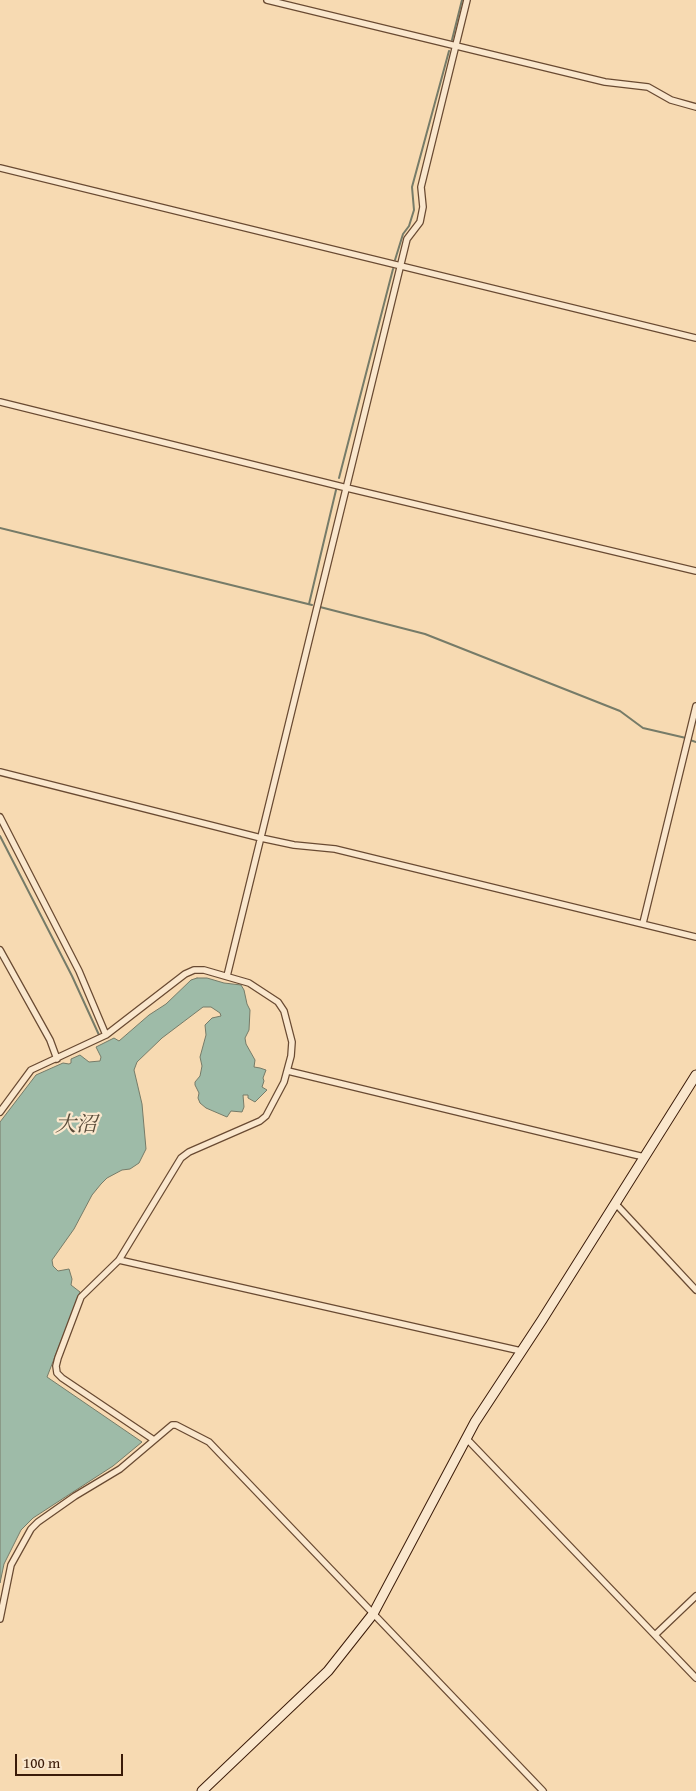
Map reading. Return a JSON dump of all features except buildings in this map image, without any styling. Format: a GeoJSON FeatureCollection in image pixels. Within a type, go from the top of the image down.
{"type":"FeatureCollection","features":[{"type":"Feature","properties":{"kind":"street"},"geometry":{"type":"LineString","coordinates":[[266,0],[605,82],[648,88],[671,100],[696,106]]}},
{"type":"Feature","properties":{"kind":"street"},"geometry":{"type":"LineString","coordinates":[[227,976],[407,239],[420,222],[423,207],[421,187],[467,0]]}},
{"type":"Feature","properties":{"kind":"street"},"geometry":{"type":"LineString","coordinates":[[0,168],[696,338]]}},
{"type":"Feature","properties":{"kind":"street"},"geometry":{"type":"LineString","coordinates":[[0,402],[347,488],[696,571]]}},
{"type":"Feature","properties":{"kind":"street"},"geometry":{"type":"LineString","coordinates":[[643,923],[696,706]]}},
{"type":"Feature","properties":{"kind":"street"},"geometry":{"type":"LineString","coordinates":[[688,737],[696,735]]}},
{"type":"Feature","properties":{"kind":"street"},"geometry":{"type":"LineString","coordinates":[[0,772],[261,838],[294,845],[335,849],[696,937]]}},
{"type":"Feature","properties":{"kind":"street"},"geometry":{"type":"LineString","coordinates":[[0,817],[79,971],[102,1037]]}},
{"type":"Feature","properties":{"kind":"street"},"geometry":{"type":"LineString","coordinates":[[0,950],[50,1040],[58,1059]]}},
{"type":"Feature","properties":{"kind":"street"},"geometry":{"type":"LineString","coordinates":[[0,1112],[31,1070],[102,1037],[185,974],[194,970],[204,970],[248,983],[278,1002],[284,1011],[292,1042],[288,1071],[273,1104],[260,1121],[189,1152],[181,1158],[119,1260],[81,1297],[58,1358],[57,1372],[62,1378],[154,1440]]}},
{"type":"Feature","properties":{"kind":"street"},"geometry":{"type":"LineString","coordinates":[[288,1071],[644,1158]]}},
{"type":"Feature","properties":{"kind":"street"},"geometry":{"type":"LineString","coordinates":[[202,1791],[328,1671],[373,1614],[475,1422],[522,1352],[696,1074]]}},
{"type":"Feature","properties":{"kind":"street"},"geometry":{"type":"LineString","coordinates":[[616,1203],[696,1290]]}},
{"type":"Feature","properties":{"kind":"street"},"geometry":{"type":"LineString","coordinates":[[119,1260],[522,1352]]}},
{"type":"Feature","properties":{"kind":"street"},"geometry":{"type":"LineString","coordinates":[[0,1619],[11,1565],[30,1529],[75,1496],[120,1469],[172,1425],[176,1425],[209,1442],[542,1791]]}},
{"type":"Feature","properties":{"kind":"street"},"geometry":{"type":"LineString","coordinates":[[466,1438],[696,1678]]}},
{"type":"Feature","properties":{"kind":"street"},"geometry":{"type":"LineString","coordinates":[[655,1635],[696,1596]]}},
{"type":"Feature","properties":{"kind":"water","name":"大沼"},"geometry":{"type":"Polygon","coordinates":[[[207,978],[241,985],[250,1010],[249,1030],[245,1038],[246,1044],[255,1060],[254,1067],[266,1070],[262,1087],[267,1090],[255,1102],[248,1098],[248,1095],[243,1095],[244,1107],[242,1112],[231,1111],[227,1117],[206,1108],[200,1103],[195,1082],[200,1076],[202,1066],[200,1057],[206,1035],[205,1025],[212,1018],[221,1016],[220,1013],[211,1007],[203,1007],[162,1038],[137,1062],[134,1070],[142,1104],[146,1149],[139,1163],[130,1169],[122,1170],[107,1178],[101,1184],[92,1195],[74,1229],[52,1260],[53,1266],[58,1271],[69,1269],[72,1279],[71,1285],[80,1292],[47,1377],[142,1442],[113,1466],[33,1518],[21,1530],[4,1564],[0,1583],[0,1122],[36,1075],[63,1063],[69,1064],[71,1059],[80,1055],[89,1062],[100,1061],[101,1057],[96,1047],[114,1038],[119,1041],[149,1015],[166,1004],[191,980],[207,978]]]}},
{"type":"Feature","properties":{"kind":"waterway"},"geometry":{"type":"LineString","coordinates":[[452,40],[462,0]]}},
{"type":"Feature","properties":{"kind":"waterway"},"geometry":{"type":"LineString","coordinates":[[395,260],[403,234],[409,226],[414,210],[412,187],[449,51]]}},
{"type":"Feature","properties":{"kind":"waterway"},"geometry":{"type":"LineString","coordinates":[[339,478],[393,269]]}},
{"type":"Feature","properties":{"kind":"waterway"},"geometry":{"type":"LineString","coordinates":[[309,604],[336,490]]}},
{"type":"Feature","properties":{"kind":"waterway"},"geometry":{"type":"LineString","coordinates":[[0,528],[312,605]]}},
{"type":"Feature","properties":{"kind":"waterway"},"geometry":{"type":"LineString","coordinates":[[320,607],[425,634],[620,711],[643,728],[686,738]]}},
{"type":"Feature","properties":{"kind":"waterway"},"geometry":{"type":"LineString","coordinates":[[690,740],[696,742]]}},
{"type":"Feature","properties":{"kind":"waterway"},"geometry":{"type":"LineString","coordinates":[[0,836],[72,976],[99,1035]]}}]}
